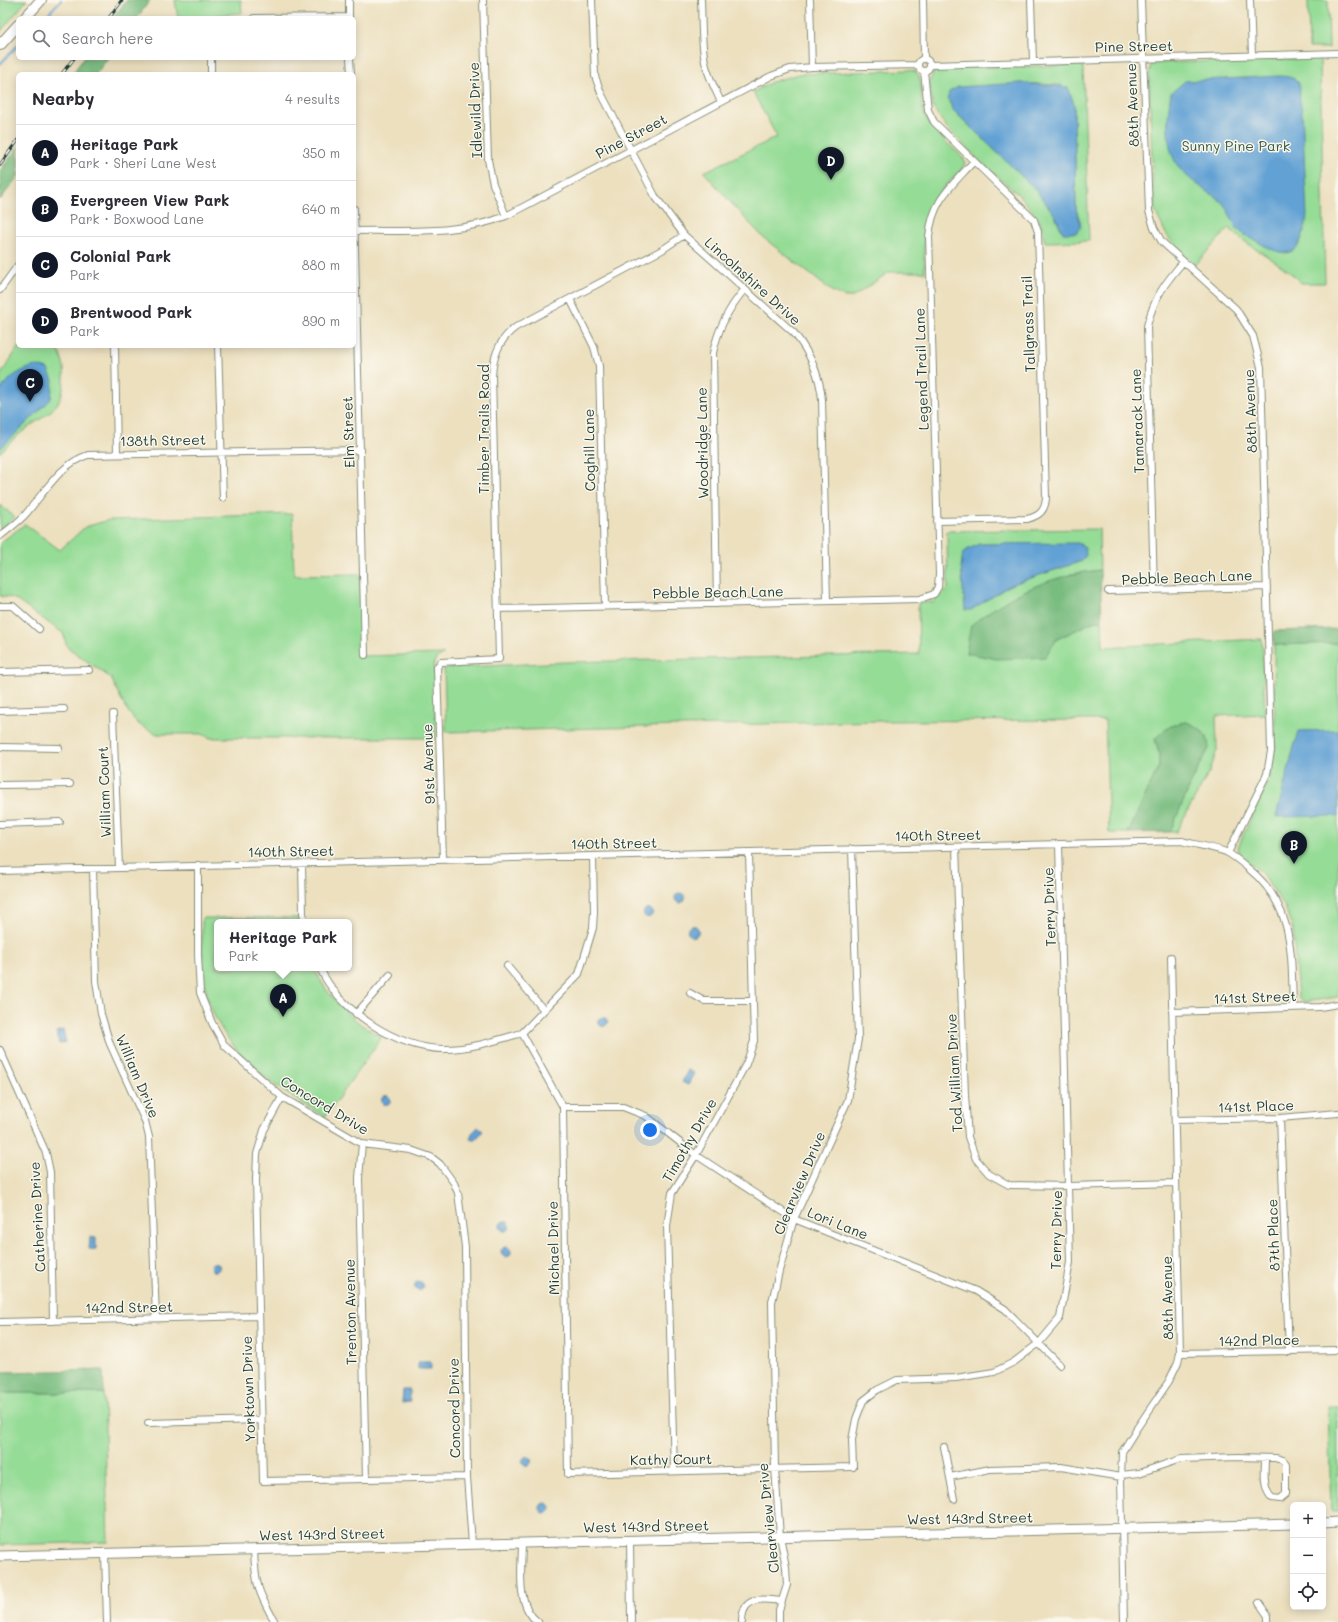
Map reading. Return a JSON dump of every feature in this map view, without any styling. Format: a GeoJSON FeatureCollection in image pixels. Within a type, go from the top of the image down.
{"type":"FeatureCollection","features":[{"type":"Feature","properties":{"kind":"main road"},"geometry":{"type":"LineString","coordinates":[[26,16],[41,0]]}},
{"type":"Feature","properties":{"kind":"main road"},"geometry":{"type":"LineString","coordinates":[[0,45],[16,27]]}},
{"type":"Feature","properties":{"kind":"main road"},"geometry":{"type":"LineString","coordinates":[[1326,1523],[1338,1522]]}},
{"type":"Feature","properties":{"kind":"main road","name":"West 143rd Street"},"geometry":{"type":"LineString","coordinates":[[0,1556],[1290,1524]]}},
{"type":"Feature","properties":{"kind":"street"},"geometry":{"type":"LineString","coordinates":[[349,0],[349,16]]}},
{"type":"Feature","properties":{"kind":"street","name":"Idlewild Drive"},"geometry":{"type":"LineString","coordinates":[[483,0],[488,160],[493,184],[506,216]]}},
{"type":"Feature","properties":{"kind":"street","name":"Lincolnshire Drive"},"geometry":{"type":"LineString","coordinates":[[592,0],[595,76],[601,93],[655,196],[684,235],[794,333],[806,348],[820,380],[822,400],[827,601]]}},
{"type":"Feature","properties":{"kind":"street"},"geometry":{"type":"LineString","coordinates":[[701,0],[702,37],[705,62],[721,102]]}},
{"type":"Feature","properties":{"kind":"street"},"geometry":{"type":"LineString","coordinates":[[810,0],[812,67]]}},
{"type":"Feature","properties":{"kind":"street"},"geometry":{"type":"LineString","coordinates":[[922,0],[924,58]]}},
{"type":"Feature","properties":{"kind":"street"},"geometry":{"type":"LineString","coordinates":[[1032,0],[1033,61]]}},
{"type":"Feature","properties":{"kind":"street","name":"88th Avenue"},"geometry":{"type":"LineString","coordinates":[[1141,0],[1148,211],[1154,228],[1162,242],[1236,309],[1250,329],[1257,347],[1261,367],[1271,750],[1267,774],[1228,853]]}},
{"type":"Feature","properties":{"kind":"street"},"geometry":{"type":"LineString","coordinates":[[1250,0],[1252,55]]}},
{"type":"Feature","properties":{"kind":"street","name":"Pine Street"},"geometry":{"type":"LineString","coordinates":[[931,65],[1252,55],[1338,54]]}},
{"type":"Feature","properties":{"kind":"street"},"geometry":{"type":"LineString","coordinates":[[924,58],[929,61],[931,65],[930,68],[924,71],[920,70],[918,65],[920,60],[924,58]]}},
{"type":"Feature","properties":{"kind":"street"},"geometry":{"type":"LineString","coordinates":[[211,60],[211,72]]}},
{"type":"Feature","properties":{"kind":"street"},"geometry":{"type":"LineString","coordinates":[[350,60],[351,72]]}},
{"type":"Feature","properties":{"kind":"street","name":"Pine Street"},"geometry":{"type":"LineString","coordinates":[[356,231],[455,229],[480,225],[506,216],[771,76],[790,69],[812,67],[918,65]]}},
{"type":"Feature","properties":{"kind":"street","name":"Tallgrass Trail"},"geometry":{"type":"LineString","coordinates":[[924,71],[924,85],[928,110],[934,122],[1034,220],[1038,232],[1046,502],[1042,513],[1036,517],[1027,519],[937,521]]}},
{"type":"Feature","properties":{"kind":"street","name":"Legend Trail Lane"},"geometry":{"type":"LineString","coordinates":[[936,591],[939,574],[929,236],[932,216],[939,200],[974,161]]}},
{"type":"Feature","properties":{"kind":"street","name":"Timber Trails Road"},"geometry":{"type":"LineString","coordinates":[[437,667],[441,662],[499,659],[492,363],[500,343],[510,331],[662,250],[684,235]]}},
{"type":"Feature","properties":{"kind":"street","name":"Tamarack Lane"},"geometry":{"type":"LineString","coordinates":[[1154,590],[1147,326],[1151,311],[1163,285],[1183,262]]}},
{"type":"Feature","properties":{"kind":"street"},"geometry":{"type":"LineString","coordinates":[[0,290],[16,268]]}},
{"type":"Feature","properties":{"kind":"street","name":"Woodridge Lane"},"geometry":{"type":"LineString","coordinates":[[717,604],[713,357],[717,336],[726,313],[744,290]]}},
{"type":"Feature","properties":{"kind":"street","name":"Elm Street"},"geometry":{"type":"LineString","coordinates":[[356,294],[365,655]]}},
{"type":"Feature","properties":{"kind":"street","name":"Coghill Lane"},"geometry":{"type":"LineString","coordinates":[[570,299],[594,347],[599,366],[605,606]]}},
{"type":"Feature","properties":{"kind":"street"},"geometry":{"type":"LineString","coordinates":[[115,348],[117,454]]}},
{"type":"Feature","properties":{"kind":"street"},"geometry":{"type":"LineString","coordinates":[[218,348],[220,451],[223,498]]}},
{"type":"Feature","properties":{"kind":"street","name":"138th Street"},"geometry":{"type":"LineString","coordinates":[[0,536],[24,516],[72,462],[88,455],[220,451],[361,450]]}},
{"type":"Feature","properties":{"kind":"street","name":"Pebble Beach Lane"},"geometry":{"type":"LineString","coordinates":[[1108,591],[1267,587]]}},
{"type":"Feature","properties":{"kind":"street","name":"Pebble Beach Lane"},"geometry":{"type":"LineString","coordinates":[[498,609],[920,599],[928,597],[936,591]]}},
{"type":"Feature","properties":{"kind":"street"},"geometry":{"type":"LineString","coordinates":[[0,606],[13,606],[40,629]]}},
{"type":"Feature","properties":{"kind":"street","name":"91st Avenue"},"geometry":{"type":"LineString","coordinates":[[437,667],[443,860]]}},
{"type":"Feature","properties":{"kind":"street"},"geometry":{"type":"LineString","coordinates":[[0,672],[89,670]]}},
{"type":"Feature","properties":{"kind":"street"},"geometry":{"type":"LineString","coordinates":[[0,711],[64,709]]}},
{"type":"Feature","properties":{"kind":"street","name":"William Court"},"geometry":{"type":"LineString","coordinates":[[113,714],[119,868]]}},
{"type":"Feature","properties":{"kind":"street"},"geometry":{"type":"LineString","coordinates":[[0,747],[59,748]]}},
{"type":"Feature","properties":{"kind":"street"},"geometry":{"type":"LineString","coordinates":[[0,785],[70,784]]}},
{"type":"Feature","properties":{"kind":"street"},"geometry":{"type":"LineString","coordinates":[[0,824],[60,822]]}},
{"type":"Feature","properties":{"kind":"street","name":"140th Street"},"geometry":{"type":"LineString","coordinates":[[0,871],[1182,841],[1228,853]]}},
{"type":"Feature","properties":{"kind":"street","name":"Terry Drive"},"geometry":{"type":"LineString","coordinates":[[775,1468],[853,1467],[852,1440],[856,1419],[864,1401],[877,1390],[897,1380],[956,1378],[994,1372],[1014,1362],[1039,1343],[1060,1318],[1070,1262],[1059,844]]}},
{"type":"Feature","properties":{"kind":"street","name":"Tod William Drive"},"geometry":{"type":"LineString","coordinates":[[956,847],[968,1137],[976,1158],[989,1174],[1009,1185],[1069,1186],[1176,1183]]}},
{"type":"Feature","properties":{"kind":"street","name":"Clearview Drive"},"geometry":{"type":"LineString","coordinates":[[779,1622],[781,1601],[787,1585],[786,1567],[780,1536],[775,1468],[772,1302],[794,1219],[848,1100],[855,1068],[858,1039],[852,849]]}},
{"type":"Feature","properties":{"kind":"street","name":"Timothy Drive"},"geometry":{"type":"LineString","coordinates":[[674,1471],[667,1226],[672,1194],[696,1155],[746,1064],[754,1041],[749,852]]}},
{"type":"Feature","properties":{"kind":"street"},"geometry":{"type":"LineString","coordinates":[[1228,853],[1257,875],[1269,888],[1281,909],[1290,939],[1293,1007]]}},
{"type":"Feature","properties":{"kind":"street"},"geometry":{"type":"LineString","coordinates":[[322,971],[337,995],[356,1014],[388,1034],[414,1044],[444,1049],[484,1044],[522,1033],[579,974],[594,920],[595,897],[593,856]]}},
{"type":"Feature","properties":{"kind":"street"},"geometry":{"type":"LineString","coordinates":[[302,864],[304,919]]}},
{"type":"Feature","properties":{"kind":"street","name":"Concord Drive"},"geometry":{"type":"LineString","coordinates":[[198,865],[198,956],[200,993],[212,1023],[225,1046],[282,1097],[362,1144],[411,1150],[426,1155],[440,1164],[447,1172],[458,1193],[464,1247],[467,1478],[472,1544]]}},
{"type":"Feature","properties":{"kind":"street","name":"William Drive"},"geometry":{"type":"LineString","coordinates":[[93,869],[96,981],[100,1014],[110,1044],[146,1121],[149,1137],[156,1318]]}},
{"type":"Feature","properties":{"kind":"street","name":"88th Avenue"},"geometry":{"type":"LineString","coordinates":[[1124,1622],[1121,1476],[1122,1452],[1169,1381],[1178,1362],[1180,1353],[1171,957]]}},
{"type":"Feature","properties":{"kind":"street"},"geometry":{"type":"LineString","coordinates":[[507,966],[543,1010]]}},
{"type":"Feature","properties":{"kind":"street"},"geometry":{"type":"LineString","coordinates":[[356,1014],[390,975]]}},
{"type":"Feature","properties":{"kind":"street"},"geometry":{"type":"LineString","coordinates":[[690,993],[704,1001],[753,1001]]}},
{"type":"Feature","properties":{"kind":"street","name":"141st Street"},"geometry":{"type":"LineString","coordinates":[[1172,1012],[1338,1004]]}},
{"type":"Feature","properties":{"kind":"street","name":"Michael Drive"},"geometry":{"type":"LineString","coordinates":[[522,1033],[563,1107],[568,1474]]}},
{"type":"Feature","properties":{"kind":"street","name":"Catherine Drive"},"geometry":{"type":"LineString","coordinates":[[0,1050],[46,1153],[50,1172],[53,1321]]}},
{"type":"Feature","properties":{"kind":"street","name":"Yorktown Drive"},"geometry":{"type":"LineString","coordinates":[[282,1097],[264,1130],[257,1154],[258,1316],[263,1481],[467,1478]]}},
{"type":"Feature","properties":{"kind":"street","name":"Lori Lane"},"geometry":{"type":"LineString","coordinates":[[563,1107],[623,1107],[646,1116],[696,1155],[794,1219],[976,1291],[1005,1309],[1060,1365]]}},
{"type":"Feature","properties":{"kind":"street","name":"141st Place"},"geometry":{"type":"LineString","coordinates":[[1175,1120],[1280,1118],[1338,1113]]}},
{"type":"Feature","properties":{"kind":"street","name":"87th Place"},"geometry":{"type":"LineString","coordinates":[[1280,1118],[1289,1352]]}},
{"type":"Feature","properties":{"kind":"street","name":"Trenton Avenue"},"geometry":{"type":"LineString","coordinates":[[362,1144],[359,1178],[366,1479]]}},
{"type":"Feature","properties":{"kind":"street","name":"142nd Street"},"geometry":{"type":"LineString","coordinates":[[0,1322],[258,1316]]}},
{"type":"Feature","properties":{"kind":"street","name":"142nd Place"},"geometry":{"type":"LineString","coordinates":[[1180,1353],[1338,1350]]}},
{"type":"Feature","properties":{"kind":"street"},"geometry":{"type":"LineString","coordinates":[[148,1423],[261,1420]]}},
{"type":"Feature","properties":{"kind":"street"},"geometry":{"type":"LineString","coordinates":[[944,1447],[954,1499]]}},
{"type":"Feature","properties":{"kind":"street"},"geometry":{"type":"LineString","coordinates":[[950,1476],[990,1469],[1060,1467],[1121,1476],[1139,1473],[1181,1459],[1265,1458],[1283,1460],[1286,1465],[1286,1494],[1280,1499],[1272,1498],[1267,1494],[1265,1487],[1265,1458]]}},
{"type":"Feature","properties":{"kind":"street","name":"Kathy Court"},"geometry":{"type":"LineString","coordinates":[[568,1474],[775,1468]]}},
{"type":"Feature","properties":{"kind":"street"},"geometry":{"type":"LineString","coordinates":[[630,1540],[631,1622]]}},
{"type":"Feature","properties":{"kind":"street"},"geometry":{"type":"LineString","coordinates":[[522,1543],[521,1581],[526,1608],[532,1618],[538,1622]]}},
{"type":"Feature","properties":{"kind":"street"},"geometry":{"type":"LineString","coordinates":[[254,1549],[255,1573],[258,1592],[275,1622]]}},
{"type":"Feature","properties":{"kind":"street"},"geometry":{"type":"LineString","coordinates":[[106,1554],[107,1622]]}},
{"type":"Feature","properties":{"kind":"street"},"geometry":{"type":"LineString","coordinates":[[742,1622],[745,1608],[750,1603],[760,1599],[781,1601]]}},
{"type":"Feature","properties":{"kind":"street"},"geometry":{"type":"LineString","coordinates":[[1259,1604],[1268,1616],[1268,1622]]}},
{"type":"Feature","properties":{"kind":"green space"},"geometry":{"type":"Polygon","coordinates":[[[0,0],[27,0],[0,32],[0,0]]]}},
{"type":"Feature","properties":{"kind":"green space"},"geometry":{"type":"Polygon","coordinates":[[[127,0],[150,0],[138,16],[115,16],[127,0]]]}},
{"type":"Feature","properties":{"kind":"green space"},"geometry":{"type":"Polygon","coordinates":[[[175,0],[241,0],[242,13],[217,16],[178,16],[175,0]]]}},
{"type":"Feature","properties":{"kind":"green space"},"geometry":{"type":"Polygon","coordinates":[[[1308,0],[1328,0],[1329,48],[1309,48],[1308,0]]]}},
{"type":"Feature","properties":{"kind":"green space","name":"Sunny Pine Park"},"geometry":{"type":"Polygon","coordinates":[[[1320,58],[1325,283],[1301,283],[1284,268],[1247,243],[1229,228],[1195,265],[1175,246],[1166,234],[1155,211],[1149,75],[1151,65],[1157,63],[1320,58]]]}},
{"type":"Feature","properties":{"kind":"green space"},"geometry":{"type":"Polygon","coordinates":[[[82,60],[106,60],[98,72],[74,72],[82,60]]]}},
{"type":"Feature","properties":{"kind":"green space"},"geometry":{"type":"Polygon","coordinates":[[[1083,65],[1089,241],[1045,242],[1040,221],[1021,197],[981,162],[947,128],[933,108],[929,82],[934,72],[939,68],[1083,65]],[[1021,83],[998,86],[952,109],[1034,188],[1055,215],[1061,230],[1081,223],[1076,209],[1074,104],[1061,85],[1021,83]]]}},
{"type":"Feature","properties":{"kind":"green space"},"geometry":{"type":"Polygon","coordinates":[[[915,71],[920,78],[923,110],[930,124],[951,147],[963,157],[965,163],[961,170],[936,198],[930,208],[924,238],[925,272],[889,272],[853,297],[845,297],[833,292],[765,239],[704,172],[777,137],[753,92],[772,82],[799,74],[915,71]]]}},
{"type":"Feature","properties":{"kind":"green space"},"geometry":{"type":"Polygon","coordinates":[[[16,150],[16,179],[0,200],[0,171],[16,150]]]}},
{"type":"Feature","properties":{"kind":"green space"},"geometry":{"type":"Polygon","coordinates":[[[18,348],[56,348],[60,353],[64,373],[63,388],[57,405],[45,416],[13,439],[0,453],[0,376],[18,348]]]}},
{"type":"Feature","properties":{"kind":"green space"},"geometry":{"type":"Polygon","coordinates":[[[0,505],[15,517],[0,530],[0,505]]]}},
{"type":"Feature","properties":{"kind":"green space"},"geometry":{"type":"Polygon","coordinates":[[[292,514],[294,575],[360,574],[362,639],[358,645],[358,652],[362,656],[444,654],[437,658],[434,663],[436,738],[210,738],[202,734],[157,734],[136,722],[125,707],[111,678],[67,647],[63,633],[13,598],[0,596],[0,543],[25,524],[60,550],[85,527],[109,520],[292,514]]]}},
{"type":"Feature","properties":{"kind":"green space"},"geometry":{"type":"Polygon","coordinates":[[[1099,529],[1100,570],[1070,574],[968,646],[967,652],[1044,657],[1057,639],[1095,621],[1102,621],[1103,647],[1262,639],[1265,714],[1216,716],[1217,750],[1210,771],[1176,832],[1170,832],[1192,781],[1209,748],[1207,737],[1199,728],[1155,739],[1159,754],[1159,766],[1128,833],[1109,833],[1105,720],[880,721],[446,732],[444,668],[566,662],[919,654],[918,603],[934,602],[948,588],[947,531],[1099,529]],[[979,544],[989,599],[1010,585],[1082,561],[1004,544],[979,544]]]}},
{"type":"Feature","properties":{"kind":"green space"},"geometry":{"type":"Polygon","coordinates":[[[1100,570],[1102,621],[1094,621],[1057,639],[1045,657],[997,659],[966,653],[971,625],[1001,604],[1016,595],[1047,582],[1081,573],[1100,570]]]}},
{"type":"Feature","properties":{"kind":"green space"},"geometry":{"type":"Polygon","coordinates":[[[1338,629],[1338,643],[1274,645],[1274,631],[1338,629]]]}},
{"type":"Feature","properties":{"kind":"green space"},"geometry":{"type":"Polygon","coordinates":[[[1338,643],[1338,997],[1304,1002],[1298,997],[1293,930],[1285,907],[1261,872],[1240,855],[1238,847],[1270,776],[1275,748],[1274,645],[1338,643]]]}},
{"type":"Feature","properties":{"kind":"green space"},"geometry":{"type":"Polygon","coordinates":[[[1187,722],[1199,728],[1207,737],[1209,748],[1192,781],[1170,832],[1128,833],[1159,766],[1159,754],[1155,739],[1169,727],[1187,722]]]}},
{"type":"Feature","properties":{"kind":"green space"},"geometry":{"type":"Polygon","coordinates":[[[202,918],[299,918],[214,919],[214,971],[316,971],[326,989],[342,1008],[361,1024],[382,1037],[325,1117],[272,1083],[246,1060],[235,1047],[224,1033],[209,1002],[205,986],[202,961],[202,918]]]}},
{"type":"Feature","properties":{"kind":"green space"},"geometry":{"type":"Polygon","coordinates":[[[103,1370],[104,1393],[0,1393],[0,1372],[103,1370]]]}},
{"type":"Feature","properties":{"kind":"green space"},"geometry":{"type":"Polygon","coordinates":[[[0,1393],[104,1393],[108,1542],[0,1545],[0,1393]]]}},
{"type":"Feature","properties":{"kind":"green space"},"geometry":{"type":"Polygon","coordinates":[[[1328,1406],[1338,1406],[1338,1511],[1331,1511],[1328,1406]]]}},
{"type":"Feature","properties":{"kind":"water"},"geometry":{"type":"Polygon","coordinates":[[[1280,76],[1295,79],[1300,87],[1307,216],[1302,239],[1293,251],[1287,253],[1279,252],[1270,248],[1246,236],[1239,230],[1222,202],[1194,182],[1180,169],[1171,152],[1168,132],[1168,112],[1171,93],[1185,81],[1280,76]]]}},
{"type":"Feature","properties":{"kind":"water"},"geometry":{"type":"Polygon","coordinates":[[[1021,83],[1068,87],[1074,104],[1076,209],[1081,227],[1076,233],[1063,233],[1055,215],[1034,188],[952,109],[948,97],[949,92],[958,87],[1021,83]]]}},
{"type":"Feature","properties":{"kind":"water"},"geometry":{"type":"Polygon","coordinates":[[[37,366],[48,369],[53,380],[51,399],[0,449],[0,392],[6,383],[15,375],[26,369],[37,366]]]}},
{"type":"Feature","properties":{"kind":"water"},"geometry":{"type":"Polygon","coordinates":[[[1078,543],[1085,547],[1086,555],[1082,561],[1010,585],[971,610],[965,610],[961,567],[963,552],[979,544],[1078,543]]]}},
{"type":"Feature","properties":{"kind":"water"},"geometry":{"type":"Polygon","coordinates":[[[1338,730],[1338,816],[1276,817],[1298,731],[1338,730]]]}},
{"type":"Feature","properties":{"kind":"water"},"geometry":{"type":"Polygon","coordinates":[[[678,893],[682,893],[684,894],[684,902],[678,903],[675,900],[675,896],[678,893]]]}},
{"type":"Feature","properties":{"kind":"water"},"geometry":{"type":"Polygon","coordinates":[[[646,909],[650,909],[652,913],[650,917],[646,917],[644,915],[644,911],[646,909]]]}},
{"type":"Feature","properties":{"kind":"water"},"geometry":{"type":"Polygon","coordinates":[[[691,926],[695,926],[697,927],[697,935],[691,936],[688,933],[688,929],[691,926]]]}},
{"type":"Feature","properties":{"kind":"water"},"geometry":{"type":"Polygon","coordinates":[[[603,1017],[608,1022],[603,1027],[598,1022],[603,1017]]]}},
{"type":"Feature","properties":{"kind":"water"},"geometry":{"type":"Polygon","coordinates":[[[63,1030],[66,1042],[59,1044],[56,1032],[63,1030]]]}},
{"type":"Feature","properties":{"kind":"water"},"geometry":{"type":"Polygon","coordinates":[[[688,1070],[694,1073],[688,1085],[682,1082],[688,1070]]]}},
{"type":"Feature","properties":{"kind":"water"},"geometry":{"type":"Polygon","coordinates":[[[386,1095],[391,1100],[386,1105],[381,1100],[386,1095]]]}},
{"type":"Feature","properties":{"kind":"water"},"geometry":{"type":"Polygon","coordinates":[[[478,1127],[483,1131],[476,1139],[470,1139],[472,1133],[478,1127]]]}},
{"type":"Feature","properties":{"kind":"water"},"geometry":{"type":"Polygon","coordinates":[[[503,1221],[507,1221],[509,1222],[509,1230],[503,1231],[500,1228],[500,1224],[503,1221]]]}},
{"type":"Feature","properties":{"kind":"water"},"geometry":{"type":"Polygon","coordinates":[[[90,1237],[96,1238],[96,1250],[89,1249],[90,1237]]]}},
{"type":"Feature","properties":{"kind":"water"},"geometry":{"type":"Polygon","coordinates":[[[504,1247],[508,1247],[510,1248],[510,1256],[504,1257],[501,1254],[501,1250],[504,1247]]]}},
{"type":"Feature","properties":{"kind":"water"},"geometry":{"type":"Polygon","coordinates":[[[215,1262],[220,1267],[215,1272],[210,1267],[215,1262]]]}},
{"type":"Feature","properties":{"kind":"water"},"geometry":{"type":"Polygon","coordinates":[[[417,1282],[421,1282],[423,1286],[421,1290],[417,1290],[415,1288],[415,1284],[417,1282]]]}},
{"type":"Feature","properties":{"kind":"water"},"geometry":{"type":"Polygon","coordinates":[[[418,1362],[431,1362],[431,1369],[418,1369],[418,1362]]]}},
{"type":"Feature","properties":{"kind":"water"},"geometry":{"type":"Polygon","coordinates":[[[403,1390],[410,1390],[410,1402],[402,1403],[403,1390]]]}},
{"type":"Feature","properties":{"kind":"water"},"geometry":{"type":"Polygon","coordinates":[[[527,1456],[532,1461],[527,1466],[522,1461],[527,1456]]]}},
{"type":"Feature","properties":{"kind":"water"},"geometry":{"type":"Polygon","coordinates":[[[545,1503],[550,1508],[545,1513],[540,1508],[545,1503]]]}},
{"type":"Feature","properties":{"kind":"waterway"},"geometry":{"type":"LineString","coordinates":[[46,16],[61,0]]}},
{"type":"Feature","properties":{"kind":"waterway"},"geometry":{"type":"LineString","coordinates":[[0,64],[16,47]]}},
{"type":"Feature","properties":{"kind":"railway"},"geometry":{"type":"LineString","coordinates":[[110,16],[122,0]]}},
{"type":"Feature","properties":{"kind":"railway"},"geometry":{"type":"LineString","coordinates":[[64,72],[72,60]]}},
{"type":"Feature","properties":{"kind":"railway"},"geometry":{"type":"LineString","coordinates":[[0,165],[16,143]]}},
{"type":"Feature","properties":{"kind":"place","name":"Brentwood Park"},"geometry":{"type":"Point","coordinates":[831,180]}},
{"type":"Feature","properties":{"kind":"place","name":"Colonial Park"},"geometry":{"type":"Point","coordinates":[30,402]}},
{"type":"Feature","properties":{"kind":"place","name":"Evergreen View Park"},"geometry":{"type":"Point","coordinates":[1294,864]}},
{"type":"Feature","properties":{"kind":"place","name":"Heritage Park"},"geometry":{"type":"Point","coordinates":[283,1017]}}]}
